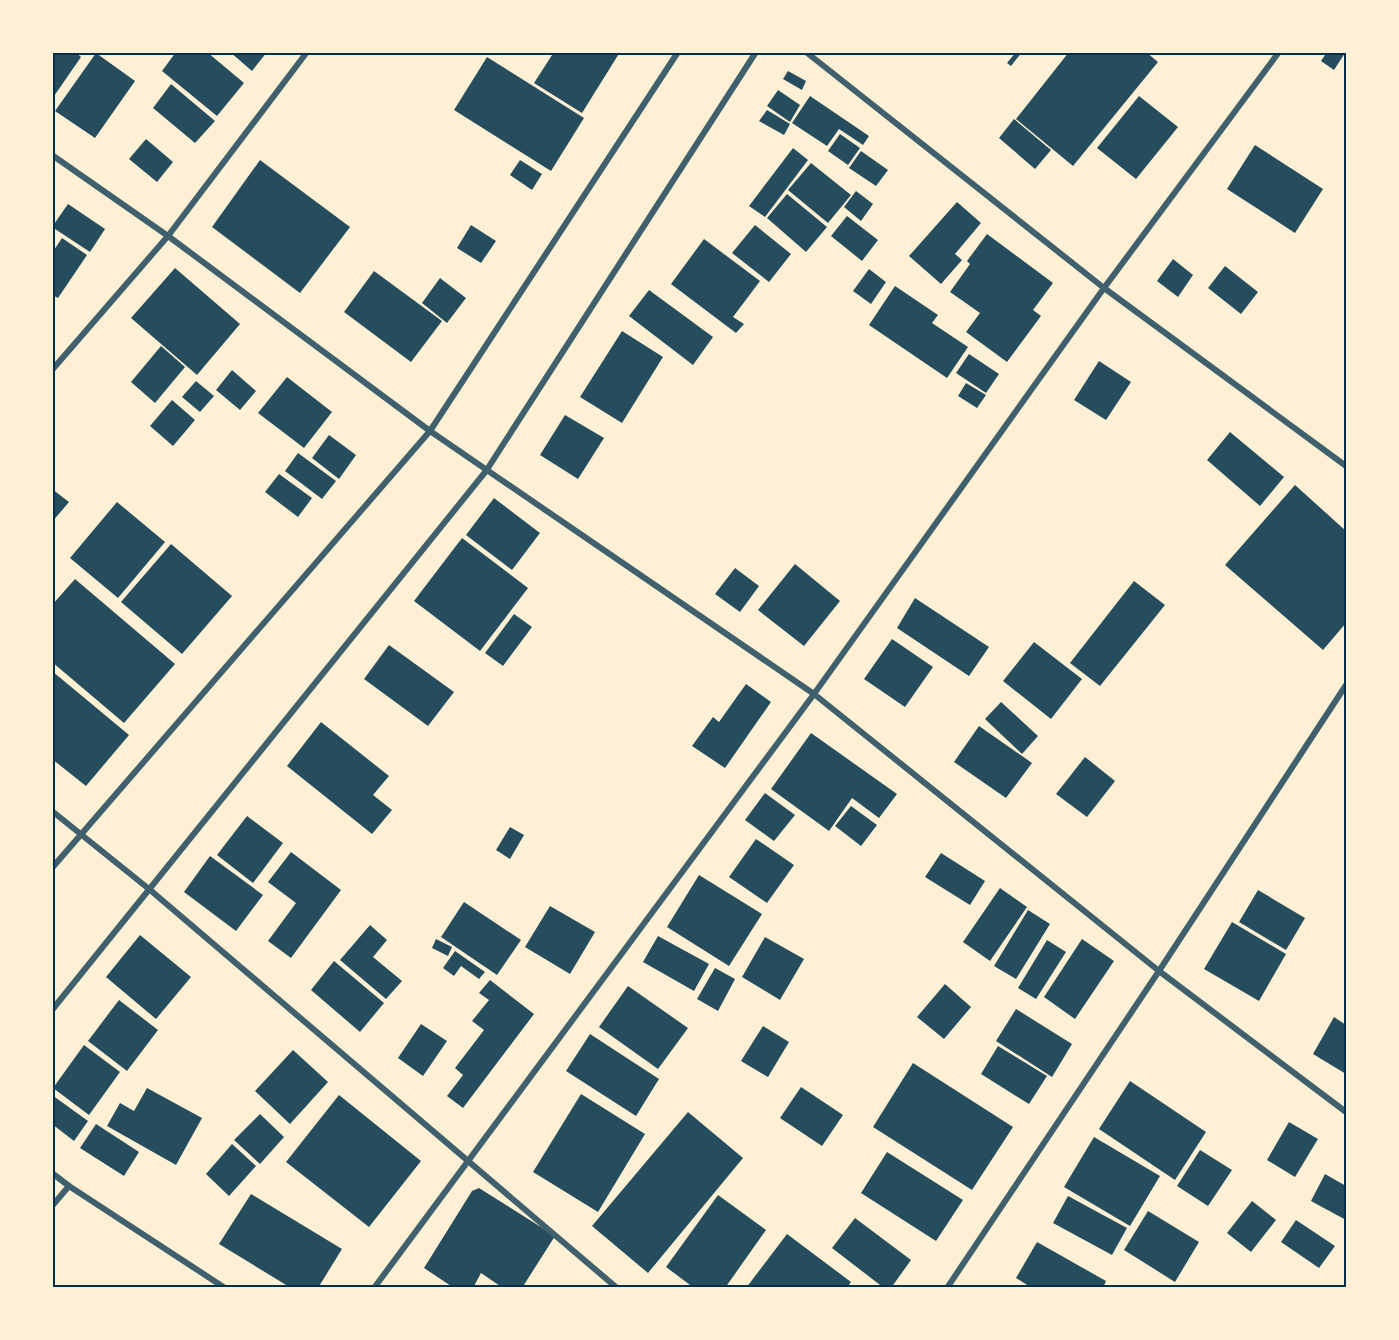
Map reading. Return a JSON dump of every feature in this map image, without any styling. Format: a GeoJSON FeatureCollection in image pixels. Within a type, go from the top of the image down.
{"type":"FeatureCollection","features":[{"type":"Feature","properties":{"kind":"street"},"geometry":{"type":"LineString","coordinates":[[52,370],[168,236],[307,52]]}},
{"type":"Feature","properties":{"kind":"street"},"geometry":{"type":"LineString","coordinates":[[52,868],[430,431],[678,52]]}},
{"type":"Feature","properties":{"kind":"street"},"geometry":{"type":"LineString","coordinates":[[52,1010],[486,471],[756,52]]}},
{"type":"Feature","properties":{"kind":"street"},"geometry":{"type":"LineString","coordinates":[[806,52],[1104,288],[1347,466]]}},
{"type":"Feature","properties":{"kind":"street"},"geometry":{"type":"LineString","coordinates":[[374,1287],[814,694],[1104,288],[1279,52]]}},
{"type":"Feature","properties":{"kind":"street"},"geometry":{"type":"LineString","coordinates":[[52,155],[168,236],[486,471],[814,694],[1159,971],[1347,1112]]}},
{"type":"Feature","properties":{"kind":"street"},"geometry":{"type":"LineString","coordinates":[[947,1287],[1347,685]]}},
{"type":"Feature","properties":{"kind":"street"},"geometry":{"type":"LineString","coordinates":[[52,811],[149,889],[617,1287]]}},
{"type":"Feature","properties":{"kind":"street"},"geometry":{"type":"LineString","coordinates":[[52,1173],[225,1287]]}},
{"type":"Feature","properties":{"kind":"street"},"geometry":{"type":"LineString","coordinates":[[52,1206],[69,1186]]}},
{"type":"Feature","properties":{"kind":"building"},"geometry":{"type":"Polygon","coordinates":[[[52,52],[75,52],[81,57],[52,99],[52,52]]]}},
{"type":"Feature","properties":{"kind":"building"},"geometry":{"type":"Polygon","coordinates":[[[176,52],[207,52],[244,83],[217,116],[162,71],[176,52]]]}},
{"type":"Feature","properties":{"kind":"building"},"geometry":{"type":"Polygon","coordinates":[[[230,52],[267,52],[252,71],[230,52]]]}},
{"type":"Feature","properties":{"kind":"building"},"geometry":{"type":"Polygon","coordinates":[[[554,52],[620,52],[582,113],[534,83],[554,52]]]}},
{"type":"Feature","properties":{"kind":"building"},"geometry":{"type":"Polygon","coordinates":[[[1016,52],[1022,52],[1011,66],[1007,63],[1016,52]]]}},
{"type":"Feature","properties":{"kind":"building"},"geometry":{"type":"Polygon","coordinates":[[[1069,52],[1146,52],[1158,62],[1073,166],[1016,119],[1069,52]]]}},
{"type":"Feature","properties":{"kind":"building"},"geometry":{"type":"Polygon","coordinates":[[[1327,52],[1345,53],[1334,70],[1321,61],[1327,52]]]}},
{"type":"Feature","properties":{"kind":"building"},"geometry":{"type":"Polygon","coordinates":[[[96,53],[135,81],[95,138],[55,111],[96,53]]]}},
{"type":"Feature","properties":{"kind":"building"},"geometry":{"type":"Polygon","coordinates":[[[487,57],[584,118],[551,171],[454,110],[487,57]]]}},
{"type":"Feature","properties":{"kind":"building"},"geometry":{"type":"Polygon","coordinates":[[[788,71],[806,81],[802,90],[783,79],[788,71]]]}},
{"type":"Feature","properties":{"kind":"building"},"geometry":{"type":"Polygon","coordinates":[[[171,84],[215,121],[195,143],[153,108],[171,84]]]}},
{"type":"Feature","properties":{"kind":"building"},"geometry":{"type":"Polygon","coordinates":[[[778,90],[800,105],[790,122],[767,106],[778,90]]]}},
{"type":"Feature","properties":{"kind":"building"},"geometry":{"type":"Polygon","coordinates":[[[810,96],[869,136],[863,145],[839,129],[827,146],[792,123],[810,96]]]}},
{"type":"Feature","properties":{"kind":"building"},"geometry":{"type":"Polygon","coordinates":[[[1139,96],[1178,127],[1136,179],[1097,148],[1139,96]]]}},
{"type":"Feature","properties":{"kind":"building"},"geometry":{"type":"Polygon","coordinates":[[[767,110],[790,124],[784,135],[759,121],[767,110]]]}},
{"type":"Feature","properties":{"kind":"building"},"geometry":{"type":"Polygon","coordinates":[[[1014,119],[1051,150],[1035,169],[999,138],[1014,119]]]}},
{"type":"Feature","properties":{"kind":"building"},"geometry":{"type":"Polygon","coordinates":[[[840,134],[860,148],[848,165],[828,151],[840,134]]]}},
{"type":"Feature","properties":{"kind":"building"},"geometry":{"type":"Polygon","coordinates":[[[146,139],[173,162],[157,182],[129,159],[146,139]]]}},
{"type":"Feature","properties":{"kind":"building"},"geometry":{"type":"Polygon","coordinates":[[[1255,145],[1323,189],[1295,233],[1227,189],[1255,145]]]}},
{"type":"Feature","properties":{"kind":"building"},"geometry":{"type":"Polygon","coordinates":[[[793,148],[808,160],[765,217],[749,206],[793,148]]]}},
{"type":"Feature","properties":{"kind":"building"},"geometry":{"type":"Polygon","coordinates":[[[861,151],[888,170],[876,186],[849,168],[861,151]]]}},
{"type":"Feature","properties":{"kind":"building"},"geometry":{"type":"Polygon","coordinates":[[[260,160],[350,227],[300,293],[212,227],[260,160]]]}},
{"type":"Feature","properties":{"kind":"building"},"geometry":{"type":"Polygon","coordinates":[[[520,160],[542,174],[532,190],[510,175],[520,160]]]}},
{"type":"Feature","properties":{"kind":"building"},"geometry":{"type":"Polygon","coordinates":[[[811,163],[851,195],[828,223],[788,190],[811,163]]]}},
{"type":"Feature","properties":{"kind":"building"},"geometry":{"type":"Polygon","coordinates":[[[856,191],[873,204],[861,221],[844,207],[856,191]]]}},
{"type":"Feature","properties":{"kind":"building"},"geometry":{"type":"Polygon","coordinates":[[[787,194],[827,227],[806,252],[767,218],[787,194]]]}},
{"type":"Feature","properties":{"kind":"building"},"geometry":{"type":"Polygon","coordinates":[[[957,202],[981,223],[955,254],[962,260],[941,284],[909,256],[957,202]]]}},
{"type":"Feature","properties":{"kind":"building"},"geometry":{"type":"Polygon","coordinates":[[[68,204],[105,229],[90,252],[52,227],[68,204]]]}},
{"type":"Feature","properties":{"kind":"building"},"geometry":{"type":"Polygon","coordinates":[[[847,216],[878,240],[862,261],[831,236],[847,216]]]}},
{"type":"Feature","properties":{"kind":"building"},"geometry":{"type":"Polygon","coordinates":[[[471,225],[496,241],[481,263],[457,248],[471,225]]]}},
{"type":"Feature","properties":{"kind":"building"},"geometry":{"type":"Polygon","coordinates":[[[755,225],[791,254],[769,282],[732,253],[755,225]]]}},
{"type":"Feature","properties":{"kind":"building"},"geometry":{"type":"Polygon","coordinates":[[[987,234],[1053,283],[1033,310],[1041,316],[1007,362],[966,332],[980,313],[950,292],[970,264],[967,261],[987,234]]]}},
{"type":"Feature","properties":{"kind":"building"},"geometry":{"type":"Polygon","coordinates":[[[62,238],[87,255],[58,298],[52,295],[52,253],[62,238]]]}},
{"type":"Feature","properties":{"kind":"building"},"geometry":{"type":"Polygon","coordinates":[[[704,239],[760,281],[733,317],[744,324],[736,333],[671,284],[704,239]]]}},
{"type":"Feature","properties":{"kind":"building"},"geometry":{"type":"Polygon","coordinates":[[[1173,259],[1193,275],[1178,297],[1157,281],[1173,259]]]}},
{"type":"Feature","properties":{"kind":"building"},"geometry":{"type":"Polygon","coordinates":[[[1225,266],[1258,292],[1241,314],[1208,288],[1225,266]]]}},
{"type":"Feature","properties":{"kind":"building"},"geometry":{"type":"Polygon","coordinates":[[[175,268],[240,324],[197,375],[131,318],[175,268]]]}},
{"type":"Feature","properties":{"kind":"building"},"geometry":{"type":"Polygon","coordinates":[[[869,269],[886,282],[871,304],[853,291],[869,269]]]}},
{"type":"Feature","properties":{"kind":"building"},"geometry":{"type":"Polygon","coordinates":[[[374,271],[442,321],[411,362],[344,312],[374,271]]]}},
{"type":"Feature","properties":{"kind":"building"},"geometry":{"type":"Polygon","coordinates":[[[440,278],[466,298],[447,323],[422,303],[440,278]]]}},
{"type":"Feature","properties":{"kind":"building"},"geometry":{"type":"Polygon","coordinates":[[[895,286],[938,315],[932,323],[968,347],[947,378],[869,325],[895,286]]]}},
{"type":"Feature","properties":{"kind":"building"},"geometry":{"type":"Polygon","coordinates":[[[649,290],[713,337],[693,365],[629,316],[649,290]]]}},
{"type":"Feature","properties":{"kind":"building"},"geometry":{"type":"Polygon","coordinates":[[[622,331],[663,357],[622,423],[580,397],[622,331]]]}},
{"type":"Feature","properties":{"kind":"building"},"geometry":{"type":"Polygon","coordinates":[[[161,346],[185,367],[155,403],[131,382],[161,346]]]}},
{"type":"Feature","properties":{"kind":"building"},"geometry":{"type":"Polygon","coordinates":[[[969,354],[999,374],[986,393],[956,373],[969,354]]]}},
{"type":"Feature","properties":{"kind":"building"},"geometry":{"type":"Polygon","coordinates":[[[1099,361],[1131,382],[1106,420],[1074,400],[1099,361]]]}},
{"type":"Feature","properties":{"kind":"building"},"geometry":{"type":"Polygon","coordinates":[[[232,370],[256,391],[240,410],[216,390],[232,370]]]}},
{"type":"Feature","properties":{"kind":"building"},"geometry":{"type":"Polygon","coordinates":[[[287,377],[332,412],[304,448],[258,413],[287,377]]]}},
{"type":"Feature","properties":{"kind":"building"},"geometry":{"type":"Polygon","coordinates":[[[196,381],[214,396],[200,412],[182,397],[196,381]]]}},
{"type":"Feature","properties":{"kind":"building"},"geometry":{"type":"Polygon","coordinates":[[[966,383],[986,395],[977,408],[958,396],[966,383]]]}},
{"type":"Feature","properties":{"kind":"building"},"geometry":{"type":"Polygon","coordinates":[[[172,400],[195,420],[173,446],[150,426],[172,400]]]}},
{"type":"Feature","properties":{"kind":"building"},"geometry":{"type":"Polygon","coordinates":[[[565,415],[604,438],[578,479],[540,455],[565,415]]]}},
{"type":"Feature","properties":{"kind":"building"},"geometry":{"type":"Polygon","coordinates":[[[1230,432],[1284,477],[1260,506],[1207,460],[1230,432]]]}},
{"type":"Feature","properties":{"kind":"building"},"geometry":{"type":"Polygon","coordinates":[[[329,435],[356,455],[339,479],[312,458],[329,435]]]}},
{"type":"Feature","properties":{"kind":"building"},"geometry":{"type":"Polygon","coordinates":[[[298,453],[336,481],[322,499],[285,471],[298,453]]]}},
{"type":"Feature","properties":{"kind":"building"},"geometry":{"type":"Polygon","coordinates":[[[279,474],[312,498],[298,517],[265,492],[279,474]]]}},
{"type":"Feature","properties":{"kind":"building"},"geometry":{"type":"Polygon","coordinates":[[[1295,485],[1346,531],[1346,623],[1323,650],[1225,565],[1295,485]]]}},
{"type":"Feature","properties":{"kind":"building"},"geometry":{"type":"Polygon","coordinates":[[[52,489],[69,502],[52,522],[52,489]]]}},
{"type":"Feature","properties":{"kind":"building"},"geometry":{"type":"Polygon","coordinates":[[[494,498],[540,533],[512,570],[466,535],[494,498]]]}},
{"type":"Feature","properties":{"kind":"building"},"geometry":{"type":"Polygon","coordinates":[[[117,502],[165,542],[118,598],[70,558],[117,502]]]}},
{"type":"Feature","properties":{"kind":"building"},"geometry":{"type":"Polygon","coordinates":[[[462,538],[528,588],[480,651],[414,601],[462,538]]]}},
{"type":"Feature","properties":{"kind":"building"},"geometry":{"type":"Polygon","coordinates":[[[171,544],[232,596],[182,654],[121,602],[171,544]]]}},
{"type":"Feature","properties":{"kind":"building"},"geometry":{"type":"Polygon","coordinates":[[[795,564],[840,601],[804,646],[758,610],[795,564]]]}},
{"type":"Feature","properties":{"kind":"building"},"geometry":{"type":"Polygon","coordinates":[[[735,568],[759,586],[740,612],[715,594],[735,568]]]}},
{"type":"Feature","properties":{"kind":"building"},"geometry":{"type":"Polygon","coordinates":[[[75,579],[175,664],[124,723],[52,662],[52,605],[75,579]]]}},
{"type":"Feature","properties":{"kind":"building"},"geometry":{"type":"Polygon","coordinates":[[[1134,581],[1165,605],[1100,686],[1070,663],[1134,581]]]}},
{"type":"Feature","properties":{"kind":"building"},"geometry":{"type":"Polygon","coordinates":[[[915,598],[989,647],[969,676],[897,628],[915,598]]]}},
{"type":"Feature","properties":{"kind":"building"},"geometry":{"type":"Polygon","coordinates":[[[514,614],[532,627],[503,666],[485,653],[514,614]]]}},
{"type":"Feature","properties":{"kind":"building"},"geometry":{"type":"Polygon","coordinates":[[[892,639],[933,667],[905,707],[864,679],[892,639]]]}},
{"type":"Feature","properties":{"kind":"building"},"geometry":{"type":"Polygon","coordinates":[[[1034,642],[1082,679],[1051,719],[1003,681],[1034,642]]]}},
{"type":"Feature","properties":{"kind":"building"},"geometry":{"type":"Polygon","coordinates":[[[389,645],[454,692],[428,726],[364,679],[389,645]]]}},
{"type":"Feature","properties":{"kind":"building"},"geometry":{"type":"Polygon","coordinates":[[[52,671],[129,735],[86,786],[52,759],[52,671]]]}},
{"type":"Feature","properties":{"kind":"building"},"geometry":{"type":"Polygon","coordinates":[[[746,684],[771,702],[725,768],[692,746],[713,717],[719,722],[746,684]]]}},
{"type":"Feature","properties":{"kind":"building"},"geometry":{"type":"Polygon","coordinates":[[[1001,702],[1038,736],[1022,754],[985,719],[1001,702]]]}},
{"type":"Feature","properties":{"kind":"building"},"geometry":{"type":"Polygon","coordinates":[[[321,722],[389,776],[373,795],[392,810],[372,834],[287,766],[321,722]]]}},
{"type":"Feature","properties":{"kind":"building"},"geometry":{"type":"Polygon","coordinates":[[[979,726],[1032,763],[1006,798],[954,762],[979,726]]]}},
{"type":"Feature","properties":{"kind":"building"},"geometry":{"type":"Polygon","coordinates":[[[811,733],[897,794],[879,818],[852,798],[829,831],[771,789],[811,733]]]}},
{"type":"Feature","properties":{"kind":"building"},"geometry":{"type":"Polygon","coordinates":[[[1085,757],[1115,781],[1087,817],[1056,794],[1085,757]]]}},
{"type":"Feature","properties":{"kind":"building"},"geometry":{"type":"Polygon","coordinates":[[[765,793],[795,815],[774,841],[745,820],[765,793]]]}},
{"type":"Feature","properties":{"kind":"building"},"geometry":{"type":"Polygon","coordinates":[[[851,806],[877,825],[861,846],[835,826],[851,806]]]}},
{"type":"Feature","properties":{"kind":"building"},"geometry":{"type":"Polygon","coordinates":[[[247,816],[283,843],[253,883],[217,855],[247,816]]]}},
{"type":"Feature","properties":{"kind":"building"},"geometry":{"type":"Polygon","coordinates":[[[510,827],[524,835],[510,859],[496,850],[510,827]]]}},
{"type":"Feature","properties":{"kind":"building"},"geometry":{"type":"Polygon","coordinates":[[[756,839],[794,865],[767,903],[729,877],[756,839]]]}},
{"type":"Feature","properties":{"kind":"building"},"geometry":{"type":"Polygon","coordinates":[[[291,852],[341,890],[291,958],[268,941],[296,903],[268,882],[291,852]]]}},
{"type":"Feature","properties":{"kind":"building"},"geometry":{"type":"Polygon","coordinates":[[[941,853],[985,881],[970,905],[925,877],[941,853]]]}},
{"type":"Feature","properties":{"kind":"building"},"geometry":{"type":"Polygon","coordinates":[[[210,856],[263,895],[236,931],[184,892],[210,856]]]}},
{"type":"Feature","properties":{"kind":"building"},"geometry":{"type":"Polygon","coordinates":[[[699,875],[762,914],[729,966],[667,927],[699,875]]]}},
{"type":"Feature","properties":{"kind":"building"},"geometry":{"type":"Polygon","coordinates":[[[1000,888],[1027,907],[990,961],[963,942],[1000,888]]]}},
{"type":"Feature","properties":{"kind":"building"},"geometry":{"type":"Polygon","coordinates":[[[1258,890],[1305,918],[1286,950],[1239,922],[1258,890]]]}},
{"type":"Feature","properties":{"kind":"building"},"geometry":{"type":"Polygon","coordinates":[[[464,902],[521,940],[497,975],[441,937],[464,902]]]}},
{"type":"Feature","properties":{"kind":"building"},"geometry":{"type":"Polygon","coordinates":[[[550,906],[595,932],[570,974],[525,947],[550,906]]]}},
{"type":"Feature","properties":{"kind":"building"},"geometry":{"type":"Polygon","coordinates":[[[1028,910],[1050,924],[1016,979],[994,966],[1028,910]]]}},
{"type":"Feature","properties":{"kind":"building"},"geometry":{"type":"Polygon","coordinates":[[[1232,922],[1286,954],[1259,1001],[1204,969],[1232,922]]]}},
{"type":"Feature","properties":{"kind":"building"},"geometry":{"type":"Polygon","coordinates":[[[370,925],[387,940],[373,957],[402,981],[386,999],[340,960],[370,925]]]}},
{"type":"Feature","properties":{"kind":"building"},"geometry":{"type":"Polygon","coordinates":[[[140,935],[191,977],[156,1019],[106,977],[140,935]]]}},
{"type":"Feature","properties":{"kind":"building"},"geometry":{"type":"Polygon","coordinates":[[[658,936],[709,964],[694,991],[643,962],[658,936]]]}},
{"type":"Feature","properties":{"kind":"building"},"geometry":{"type":"Polygon","coordinates":[[[765,937],[804,959],[780,1000],[742,977],[765,937]]]}},
{"type":"Feature","properties":{"kind":"building"},"geometry":{"type":"Polygon","coordinates":[[[436,939],[452,947],[448,956],[432,948],[436,939]]]}},
{"type":"Feature","properties":{"kind":"building"},"geometry":{"type":"Polygon","coordinates":[[[1082,939],[1114,961],[1075,1019],[1044,997],[1082,939]]]}},
{"type":"Feature","properties":{"kind":"building"},"geometry":{"type":"Polygon","coordinates":[[[1047,940],[1066,952],[1036,999],[1018,988],[1047,940]]]}},
{"type":"Feature","properties":{"kind":"building"},"geometry":{"type":"Polygon","coordinates":[[[455,951],[485,972],[479,979],[461,966],[454,976],[443,968],[455,951]]]}},
{"type":"Feature","properties":{"kind":"building"},"geometry":{"type":"Polygon","coordinates":[[[334,961],[384,1003],[360,1032],[311,990],[334,961]]]}},
{"type":"Feature","properties":{"kind":"building"},"geometry":{"type":"Polygon","coordinates":[[[715,968],[735,979],[718,1011],[697,999],[715,968]]]}},
{"type":"Feature","properties":{"kind":"building"},"geometry":{"type":"Polygon","coordinates":[[[490,980],[534,1014],[463,1108],[447,1096],[463,1075],[455,1068],[484,1030],[472,1021],[489,1000],[479,993],[490,980]]]}},
{"type":"Feature","properties":{"kind":"building"},"geometry":{"type":"Polygon","coordinates":[[[945,984],[971,1007],[944,1039],[917,1017],[945,984]]]}},
{"type":"Feature","properties":{"kind":"building"},"geometry":{"type":"Polygon","coordinates":[[[628,986],[688,1028],[658,1069],[599,1027],[628,986]]]}},
{"type":"Feature","properties":{"kind":"building"},"geometry":{"type":"Polygon","coordinates":[[[119,1000],[158,1030],[127,1071],[88,1041],[119,1000]]]}},
{"type":"Feature","properties":{"kind":"building"},"geometry":{"type":"Polygon","coordinates":[[[1016,1009],[1072,1044],[1052,1077],[996,1041],[1016,1009]]]}},
{"type":"Feature","properties":{"kind":"building"},"geometry":{"type":"Polygon","coordinates":[[[1334,1017],[1346,1025],[1346,1074],[1313,1054],[1334,1017]]]}},
{"type":"Feature","properties":{"kind":"building"},"geometry":{"type":"Polygon","coordinates":[[[421,1024],[447,1041],[423,1076],[398,1058],[421,1024]]]}},
{"type":"Feature","properties":{"kind":"building"},"geometry":{"type":"Polygon","coordinates":[[[763,1026],[789,1042],[768,1077],[741,1061],[763,1026]]]}},
{"type":"Feature","properties":{"kind":"building"},"geometry":{"type":"Polygon","coordinates":[[[590,1034],[659,1079],[636,1116],[566,1071],[590,1034]]]}},
{"type":"Feature","properties":{"kind":"building"},"geometry":{"type":"Polygon","coordinates":[[[84,1045],[120,1072],[89,1115],[53,1088],[84,1045]]]}},
{"type":"Feature","properties":{"kind":"building"},"geometry":{"type":"Polygon","coordinates":[[[998,1046],[1047,1076],[1029,1104],[981,1074],[998,1046]]]}},
{"type":"Feature","properties":{"kind":"building"},"geometry":{"type":"Polygon","coordinates":[[[293,1050],[328,1082],[290,1124],[255,1091],[293,1050]]]}},
{"type":"Feature","properties":{"kind":"building"},"geometry":{"type":"Polygon","coordinates":[[[913,1063],[1013,1127],[972,1190],[873,1127],[913,1063]]]}},
{"type":"Feature","properties":{"kind":"building"},"geometry":{"type":"Polygon","coordinates":[[[1130,1081],[1206,1132],[1175,1180],[1099,1129],[1130,1081]]]}},
{"type":"Feature","properties":{"kind":"building"},"geometry":{"type":"Polygon","coordinates":[[[801,1087],[843,1115],[822,1146],[780,1118],[801,1087]]]}},
{"type":"Feature","properties":{"kind":"building"},"geometry":{"type":"Polygon","coordinates":[[[147,1088],[202,1118],[176,1165],[107,1126],[120,1103],[134,1111],[147,1088]]]}},
{"type":"Feature","properties":{"kind":"building"},"geometry":{"type":"Polygon","coordinates":[[[581,1094],[645,1134],[598,1212],[533,1172],[581,1094]]]}},
{"type":"Feature","properties":{"kind":"building"},"geometry":{"type":"Polygon","coordinates":[[[52,1095],[88,1121],[74,1141],[52,1124],[52,1095]]]}},
{"type":"Feature","properties":{"kind":"building"},"geometry":{"type":"Polygon","coordinates":[[[339,1095],[421,1161],[369,1227],[286,1162],[339,1095]]]}},
{"type":"Feature","properties":{"kind":"building"},"geometry":{"type":"Polygon","coordinates":[[[688,1112],[743,1158],[648,1273],[592,1226],[688,1112]]]}},
{"type":"Feature","properties":{"kind":"building"},"geometry":{"type":"Polygon","coordinates":[[[260,1114],[284,1137],[260,1164],[234,1140],[260,1114]]]}},
{"type":"Feature","properties":{"kind":"building"},"geometry":{"type":"Polygon","coordinates":[[[1289,1122],[1318,1139],[1295,1177],[1267,1160],[1289,1122]]]}},
{"type":"Feature","properties":{"kind":"building"},"geometry":{"type":"Polygon","coordinates":[[[96,1124],[139,1152],[124,1176],[80,1148],[96,1124]]]}},
{"type":"Feature","properties":{"kind":"building"},"geometry":{"type":"Polygon","coordinates":[[[1094,1137],[1160,1176],[1130,1226],[1064,1187],[1094,1137]]]}},
{"type":"Feature","properties":{"kind":"building"},"geometry":{"type":"Polygon","coordinates":[[[232,1144],[256,1166],[229,1196],[206,1174],[232,1144]]]}},
{"type":"Feature","properties":{"kind":"building"},"geometry":{"type":"Polygon","coordinates":[[[1200,1150],[1232,1170],[1208,1206],[1177,1186],[1200,1150]]]}},
{"type":"Feature","properties":{"kind":"building"},"geometry":{"type":"Polygon","coordinates":[[[887,1152],[963,1200],[936,1241],[861,1193],[887,1152]]]}},
{"type":"Feature","properties":{"kind":"building"},"geometry":{"type":"Polygon","coordinates":[[[1325,1174],[1346,1186],[1346,1220],[1311,1201],[1325,1174]]]}},
{"type":"Feature","properties":{"kind":"building"},"geometry":{"type":"Polygon","coordinates":[[[479,1188],[555,1236],[522,1288],[503,1288],[481,1273],[473,1288],[454,1288],[424,1268],[472,1191],[479,1188]]]}},
{"type":"Feature","properties":{"kind":"building"},"geometry":{"type":"Polygon","coordinates":[[[251,1194],[342,1249],[318,1288],[291,1288],[219,1244],[251,1194]]]}},
{"type":"Feature","properties":{"kind":"building"},"geometry":{"type":"Polygon","coordinates":[[[718,1195],[766,1230],[725,1288],[694,1288],[666,1267],[718,1195]]]}},
{"type":"Feature","properties":{"kind":"building"},"geometry":{"type":"Polygon","coordinates":[[[1068,1196],[1127,1228],[1112,1255],[1053,1223],[1068,1196]]]}},
{"type":"Feature","properties":{"kind":"building"},"geometry":{"type":"Polygon","coordinates":[[[1252,1201],[1276,1220],[1251,1252],[1227,1233],[1252,1201]]]}},
{"type":"Feature","properties":{"kind":"building"},"geometry":{"type":"Polygon","coordinates":[[[1148,1211],[1199,1242],[1175,1282],[1124,1250],[1148,1211]]]}},
{"type":"Feature","properties":{"kind":"building"},"geometry":{"type":"Polygon","coordinates":[[[855,1218],[911,1260],[891,1288],[884,1288],[832,1248],[855,1218]]]}},
{"type":"Feature","properties":{"kind":"building"},"geometry":{"type":"Polygon","coordinates":[[[1296,1220],[1335,1246],[1319,1268],[1281,1242],[1296,1220]]]}},
{"type":"Feature","properties":{"kind":"building"},"geometry":{"type":"Polygon","coordinates":[[[787,1234],[851,1282],[847,1288],[746,1288],[787,1234]]]}},
{"type":"Feature","properties":{"kind":"building"},"geometry":{"type":"Polygon","coordinates":[[[1037,1242],[1106,1281],[1103,1288],[1032,1288],[1016,1278],[1037,1242]]]}}]}
